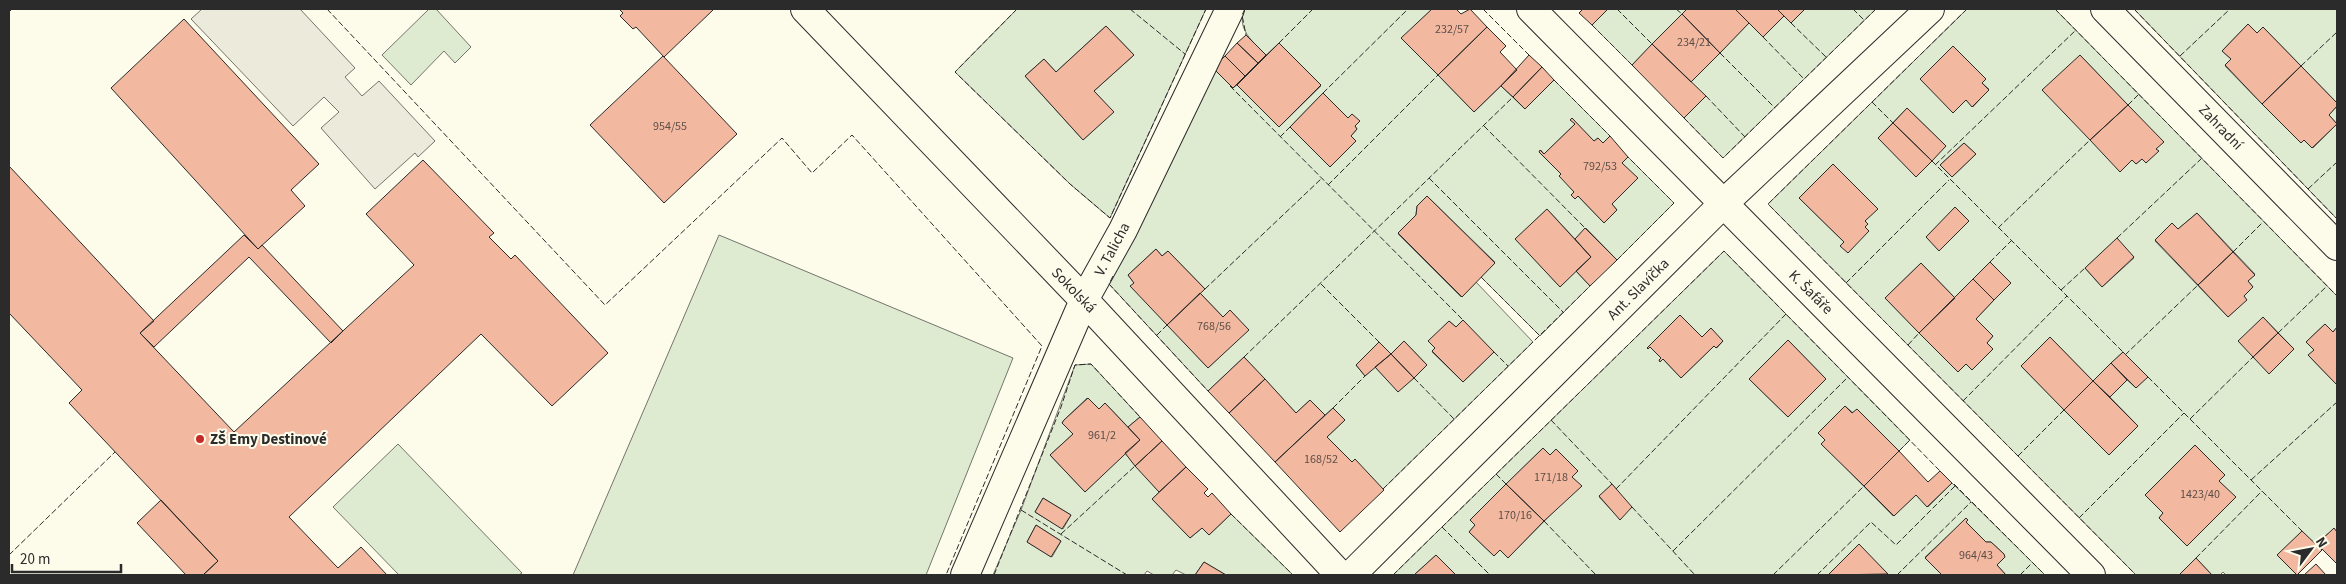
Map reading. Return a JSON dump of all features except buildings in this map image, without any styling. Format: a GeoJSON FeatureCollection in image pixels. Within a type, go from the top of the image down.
{"type":"FeatureCollection","features":[{"type":"Feature","properties":{"kind":"street","name":"Sokolská"},"geometry":{"type":"LineString","coordinates":[[805,9],[1084,300],[1340,575]]}},
{"type":"Feature","properties":{"kind":"street","name":"V. Talicha"},"geometry":{"type":"LineString","coordinates":[[965,575],[1084,300],[1122,230],[1230,9]]}},
{"type":"Feature","properties":{"kind":"street","name":"K. Šafáře"},"geometry":{"type":"LineString","coordinates":[[1532,9],[2091,575]]}},
{"type":"Feature","properties":{"kind":"street","name":"Ant. Slavíčka"},"geometry":{"type":"LineString","coordinates":[[1352,575],[1724,203],[1930,9]]}},
{"type":"Feature","properties":{"kind":"street","name":"Zahradní"},"geometry":{"type":"LineString","coordinates":[[2105,9],[2337,246]]}},
{"type":"Feature","properties":{"kind":"green space"},"geometry":{"type":"Polygon","coordinates":[[[429,9],[436,9],[471,47],[455,63],[444,51],[411,85],[382,55],[429,9]]]}},
{"type":"Feature","properties":{"kind":"green space"},"geometry":{"type":"Polygon","coordinates":[[[1017,9],[1206,9],[1110,218],[1070,184],[955,72],[1017,9]],[[1106,26],[1056,72],[1044,59],[1025,76],[1083,140],[1113,112],[1094,91],[1134,55],[1106,26]]]}},
{"type":"Feature","properties":{"kind":"green space"},"geometry":{"type":"Polygon","coordinates":[[[1245,9],[1432,9],[1402,38],[1474,112],[1501,86],[1525,109],[1554,80],[1610,136],[1603,143],[1598,138],[1594,141],[1572,119],[1575,124],[1544,154],[1541,150],[1539,152],[1561,174],[1574,192],[1571,195],[1575,199],[1578,196],[1604,223],[1617,210],[1612,204],[1637,179],[1622,163],[1628,157],[1674,203],[1617,260],[1586,228],[1575,239],[1547,209],[1516,239],[1560,287],[1576,271],[1590,286],[1540,336],[1481,277],[1495,262],[1427,196],[1417,206],[1416,215],[1398,234],[1461,297],[1476,282],[1533,342],[1383,489],[1327,437],[1345,420],[1333,408],[1325,415],[1310,400],[1296,413],[1244,357],[1208,391],[1109,284],[1213,68],[1233,88],[1237,85],[1279,127],[1321,86],[1279,43],[1266,55],[1247,35],[1242,23],[1245,9]],[[1323,93],[1290,127],[1330,167],[1356,141],[1351,136],[1357,129],[1355,126],[1359,121],[1348,118],[1323,93]],[[1156,249],[1128,275],[1134,283],[1131,286],[1208,368],[1248,330],[1230,310],[1223,317],[1200,293],[1205,289],[1168,251],[1162,256],[1156,249]],[[1449,321],[1429,341],[1435,348],[1432,352],[1463,382],[1494,352],[1463,321],[1456,327],[1449,321]],[[1404,341],[1391,354],[1379,342],[1356,365],[1365,376],[1375,367],[1398,391],[1427,365],[1404,341]]]}},
{"type":"Feature","properties":{"kind":"green space"},"geometry":{"type":"Polygon","coordinates":[[[1608,9],[1687,9],[1632,65],[1592,25],[1608,9]]]}},
{"type":"Feature","properties":{"kind":"green space"},"geometry":{"type":"Polygon","coordinates":[[[1805,9],[1876,9],[1723,158],[1684,118],[1705,96],[1691,82],[1749,23],[1763,37],[1783,15],[1791,23],[1805,9]]]}},
{"type":"Feature","properties":{"kind":"green space"},"geometry":{"type":"Polygon","coordinates":[[[1967,9],[2055,9],[2337,296],[2337,327],[2333,332],[2325,324],[2306,342],[2314,350],[2309,356],[2337,385],[2337,532],[2334,529],[2315,544],[2302,531],[2278,555],[2297,575],[2226,575],[2223,572],[2220,575],[2212,575],[2196,558],[2179,575],[2136,575],[1768,204],[1967,9]],[[1953,46],[1920,79],[1953,112],[1966,100],[1973,107],[1989,89],[1982,83],[1986,79],[1953,46]],[[2080,55],[2121,171],[2132,160],[2136,164],[2142,159],[2146,163],[2158,151],[2156,149],[2163,142],[2080,55]],[[1907,108],[1878,138],[1916,176],[1946,146],[1907,108]],[[1964,143],[1940,165],[1952,177],[1976,154],[1964,143]],[[1833,164],[1800,199],[1844,242],[1840,246],[1868,224],[1865,221],[1877,209],[1833,164]],[[1955,208],[1926,237],[1939,250],[1955,208]],[[2197,213],[2178,229],[2172,223],[2155,241],[2228,317],[2246,300],[2244,296],[2253,287],[2248,281],[2255,274],[2197,213]],[[2117,239],[2085,268],[2102,287],[2134,258],[2117,239]],[[1921,263],[1885,298],[1958,372],[1966,364],[1972,370],[1993,349],[1987,343],[1993,336],[1976,319],[2010,283],[1955,298],[1921,263]],[[2263,317],[2239,341],[2294,349],[2263,317]],[[2050,337],[2021,366],[2109,455],[2138,426],[2110,397],[2127,380],[2136,388],[2147,377],[2123,352],[2093,381],[2050,337]],[[2195,445],[2145,495],[2163,513],[2159,518],[2187,545],[2235,497],[2219,481],[2224,475],[2195,445]]]}},
{"type":"Feature","properties":{"kind":"green space"},"geometry":{"type":"Polygon","coordinates":[[[2134,9],[2337,9],[2337,103],[2263,27],[2257,33],[2248,24],[2222,51],[2231,59],[2225,66],[2262,104],[2313,148],[2337,124],[2337,219],[2134,9]]]}},
{"type":"Feature","properties":{"kind":"green space"},"geometry":{"type":"Polygon","coordinates":[[[2337,106],[2337,124],[2329,115],[2337,106]]]}},
{"type":"Feature","properties":{"kind":"green space"},"geometry":{"type":"Polygon","coordinates":[[[719,235],[1013,358],[926,575],[573,575],[719,235]]]}},
{"type":"Feature","properties":{"kind":"green space"},"geometry":{"type":"Polygon","coordinates":[[[1724,251],[1910,440],[1899,451],[1845,406],[1818,433],[1825,440],[1822,444],[1893,516],[1916,495],[1928,507],[1952,483],[2045,575],[2006,575],[1997,565],[2004,554],[1991,542],[1986,542],[1966,522],[1966,519],[1925,557],[1942,575],[1887,575],[1859,545],[1828,575],[1456,575],[1436,555],[1414,575],[1393,575],[1724,251]],[[1680,315],[1647,348],[1650,347],[1661,358],[1659,361],[1663,359],[1681,378],[1714,346],[1717,348],[1723,341],[1711,329],[1702,337],[1680,315]],[[1788,340],[1749,379],[1788,417],[1826,379],[1788,340]],[[1543,448],[1470,520],[1475,525],[1469,532],[1493,555],[1500,550],[1508,558],[1581,486],[1572,477],[1578,471],[1556,449],[1550,455],[1543,448]],[[1612,484],[1599,497],[1620,519],[1616,489],[1612,484]]]}},
{"type":"Feature","properties":{"kind":"green space"},"geometry":{"type":"Polygon","coordinates":[[[1091,364],[1140,417],[1128,427],[1105,403],[1099,409],[1087,398],[1064,420],[1062,423],[1073,434],[1050,455],[1085,492],[1125,453],[1159,492],[1152,499],[1190,538],[1202,528],[1209,535],[1231,514],[1293,575],[1226,575],[1204,562],[1195,575],[1186,575],[1176,570],[1172,575],[1154,575],[1147,571],[1144,575],[993,575],[1021,510],[1075,365],[1091,364]],[[1043,498],[1035,512],[1063,529],[1071,515],[1043,498]],[[1036,525],[1027,542],[1052,557],[1061,541],[1036,525]]]}},
{"type":"Feature","properties":{"kind":"green space"},"geometry":{"type":"Polygon","coordinates":[[[398,444],[522,573],[519,575],[399,575],[333,507],[398,444]]]}},
{"type":"Feature","properties":{"kind":"shaded area"},"geometry":{"type":"Polygon","coordinates":[[[202,9],[300,9],[355,68],[345,77],[362,96],[379,81],[435,141],[418,157],[415,153],[375,189],[321,128],[339,112],[324,97],[293,126],[191,19],[202,9]]]}},
{"type":"Feature","properties":{"kind":"fence"},"geometry":{"type":"LineString","coordinates":[[9,12],[12,9]]}},
{"type":"Feature","properties":{"kind":"fence"},"geometry":{"type":"LineString","coordinates":[[327,9],[605,305],[782,138],[812,173],[852,135],[1042,346],[946,575]]}},
{"type":"Feature","properties":{"kind":"fence"},"geometry":{"type":"LineString","coordinates":[[1017,9],[955,72],[1070,184],[1110,218],[1206,9]]}},
{"type":"Feature","properties":{"kind":"fence"},"geometry":{"type":"LineString","coordinates":[[1130,9],[1185,54]]}},
{"type":"Feature","properties":{"kind":"fence"},"geometry":{"type":"LineString","coordinates":[[1245,9],[1242,15],[1246,35]]}},
{"type":"Feature","properties":{"kind":"fence"},"geometry":{"type":"LineString","coordinates":[[1279,43],[1313,9]]}},
{"type":"Feature","properties":{"kind":"fence"},"geometry":{"type":"LineString","coordinates":[[1323,93],[1408,9]]}},
{"type":"Feature","properties":{"kind":"fence"},"geometry":{"type":"LineString","coordinates":[[1483,9],[1529,55]]}},
{"type":"Feature","properties":{"kind":"fence"},"geometry":{"type":"LineString","coordinates":[[1617,9],[1652,44]]}},
{"type":"Feature","properties":{"kind":"fence"},"geometry":{"type":"LineString","coordinates":[[1676,9],[1682,14]]}},
{"type":"Feature","properties":{"kind":"fence"},"geometry":{"type":"LineString","coordinates":[[1853,9],[1864,20]]}},
{"type":"Feature","properties":{"kind":"fence"},"geometry":{"type":"LineString","coordinates":[[1684,118],[1723,158],[1876,9]]}},
{"type":"Feature","properties":{"kind":"fence"},"geometry":{"type":"LineString","coordinates":[[1967,9],[1768,204],[2136,575]]}},
{"type":"Feature","properties":{"kind":"fence"},"geometry":{"type":"LineString","coordinates":[[2055,9],[2337,296]]}},
{"type":"Feature","properties":{"kind":"fence"},"geometry":{"type":"LineString","coordinates":[[2134,9],[2337,219]]}},
{"type":"Feature","properties":{"kind":"fence"},"geometry":{"type":"LineString","coordinates":[[2180,56],[2230,9]]}},
{"type":"Feature","properties":{"kind":"fence"},"geometry":{"type":"LineString","coordinates":[[1791,23],[1826,57]]}},
{"type":"Feature","properties":{"kind":"fence"},"geometry":{"type":"LineString","coordinates":[[1592,25],[1632,65]]}},
{"type":"Feature","properties":{"kind":"fence"},"geometry":{"type":"LineString","coordinates":[[1935,165],[2076,30]]}},
{"type":"Feature","properties":{"kind":"fence"},"geometry":{"type":"LineString","coordinates":[[2301,66],[2337,32]]}},
{"type":"Feature","properties":{"kind":"fence"},"geometry":{"type":"LineString","coordinates":[[1763,37],[1804,79]]}},
{"type":"Feature","properties":{"kind":"fence"},"geometry":{"type":"LineString","coordinates":[[1720,53],[1775,108]]}},
{"type":"Feature","properties":{"kind":"fence"},"geometry":{"type":"LineString","coordinates":[[1328,185],[1438,75]]}},
{"type":"Feature","properties":{"kind":"fence"},"geometry":{"type":"LineString","coordinates":[[1554,80],[1610,136]]}},
{"type":"Feature","properties":{"kind":"fence"},"geometry":{"type":"LineString","coordinates":[[1230,86],[1463,320]]}},
{"type":"Feature","properties":{"kind":"fence"},"geometry":{"type":"LineString","coordinates":[[2128,105],[2138,95]]}},
{"type":"Feature","properties":{"kind":"fence"},"geometry":{"type":"LineString","coordinates":[[1706,96],[1745,137]]}},
{"type":"Feature","properties":{"kind":"fence"},"geometry":{"type":"LineString","coordinates":[[1244,357],[1513,97]]}},
{"type":"Feature","properties":{"kind":"fence"},"geometry":{"type":"LineString","coordinates":[[1872,102],[1893,123]]}},
{"type":"Feature","properties":{"kind":"fence"},"geometry":{"type":"LineString","coordinates":[[1484,126],[1585,228]]}},
{"type":"Feature","properties":{"kind":"fence"},"geometry":{"type":"LineString","coordinates":[[1280,137],[1290,127]]}},
{"type":"Feature","properties":{"kind":"fence"},"geometry":{"type":"LineString","coordinates":[[1998,228],[2090,140]]}},
{"type":"Feature","properties":{"kind":"fence"},"geometry":{"type":"LineString","coordinates":[[1617,260],[1674,203],[1628,157]]}},
{"type":"Feature","properties":{"kind":"fence"},"geometry":{"type":"LineString","coordinates":[[2117,238],[2201,159]]}},
{"type":"Feature","properties":{"kind":"fence"},"geometry":{"type":"LineString","coordinates":[[1932,161],[2123,352]]}},
{"type":"Feature","properties":{"kind":"fence"},"geometry":{"type":"LineString","coordinates":[[2308,189],[2337,162]]}},
{"type":"Feature","properties":{"kind":"fence"},"geometry":{"type":"LineString","coordinates":[[1429,178],[1564,313]]}},
{"type":"Feature","properties":{"kind":"fence"},"geometry":{"type":"LineString","coordinates":[[1205,289],[1321,179]]}},
{"type":"Feature","properties":{"kind":"fence"},"geometry":{"type":"LineString","coordinates":[[1846,283],[1949,180]]}},
{"type":"Feature","properties":{"kind":"fence"},"geometry":{"type":"LineString","coordinates":[[2233,252],[2263,222]]}},
{"type":"Feature","properties":{"kind":"fence"},"geometry":{"type":"LineString","coordinates":[[1990,262],[2011,241]]}},
{"type":"Feature","properties":{"kind":"fence"},"geometry":{"type":"LineString","coordinates":[[1393,575],[1724,251],[1940,471]]}},
{"type":"Feature","properties":{"kind":"fence"},"geometry":{"type":"LineString","coordinates":[[2061,290],[2085,268]]}},
{"type":"Feature","properties":{"kind":"fence"},"geometry":{"type":"LineString","coordinates":[[1113,276],[1109,284],[1208,391]]}},
{"type":"Feature","properties":{"kind":"fence"},"geometry":{"type":"LineString","coordinates":[[1481,277],[1540,336]]}},
{"type":"Feature","properties":{"kind":"fence"},"geometry":{"type":"LineString","coordinates":[[1321,284],[1379,342]]}},
{"type":"Feature","properties":{"kind":"fence"},"geometry":{"type":"LineString","coordinates":[[2125,355],[2198,285]]}},
{"type":"Feature","properties":{"kind":"fence"},"geometry":{"type":"LineString","coordinates":[[1383,489],[1590,286]]}},
{"type":"Feature","properties":{"kind":"fence"},"geometry":{"type":"LineString","coordinates":[[2278,333],[2327,286]]}},
{"type":"Feature","properties":{"kind":"fence"},"geometry":{"type":"LineString","coordinates":[[1963,401],[2067,296]]}},
{"type":"Feature","properties":{"kind":"fence"},"geometry":{"type":"LineString","coordinates":[[1616,489],[1786,314]]}},
{"type":"Feature","properties":{"kind":"fence"},"geometry":{"type":"LineString","coordinates":[[1157,335],[1167,325]]}},
{"type":"Feature","properties":{"kind":"fence"},"geometry":{"type":"LineString","coordinates":[[1908,345],[1919,333]]}},
{"type":"Feature","properties":{"kind":"fence"},"geometry":{"type":"LineString","coordinates":[[1494,352],[1508,366]]}},
{"type":"Feature","properties":{"kind":"fence"},"geometry":{"type":"LineString","coordinates":[[2190,419],[2253,357]]}},
{"type":"Feature","properties":{"kind":"fence"},"geometry":{"type":"LineString","coordinates":[[994,575],[1061,407],[1075,365],[1091,364],[1140,417]]}},
{"type":"Feature","properties":{"kind":"fence"},"geometry":{"type":"LineString","coordinates":[[1333,408],[1365,376]]}},
{"type":"Feature","properties":{"kind":"fence"},"geometry":{"type":"LineString","coordinates":[[1673,551],[1848,377]]}},
{"type":"Feature","properties":{"kind":"fence"},"geometry":{"type":"LineString","coordinates":[[2148,377],[2302,531]]}},
{"type":"Feature","properties":{"kind":"fence"},"geometry":{"type":"LineString","coordinates":[[1414,378],[1454,419]]}},
{"type":"Feature","properties":{"kind":"fence"},"geometry":{"type":"LineString","coordinates":[[2251,480],[2337,402]]}},
{"type":"Feature","properties":{"kind":"fence"},"geometry":{"type":"LineString","coordinates":[[2018,456],[2064,410]]}},
{"type":"Feature","properties":{"kind":"fence"},"geometry":{"type":"LineString","coordinates":[[2079,518],[2184,413]]}},
{"type":"Feature","properties":{"kind":"fence"},"geometry":{"type":"LineString","coordinates":[[1551,420],[1612,484]]}},
{"type":"Feature","properties":{"kind":"fence"},"geometry":{"type":"LineString","coordinates":[[1899,451],[1910,440]]}},
{"type":"Feature","properties":{"kind":"fence"},"geometry":{"type":"LineString","coordinates":[[9,555],[115,452]]}},
{"type":"Feature","properties":{"kind":"fence"},"geometry":{"type":"LineString","coordinates":[[1061,534],[1135,466]]}},
{"type":"Feature","properties":{"kind":"fence"},"geometry":{"type":"LineString","coordinates":[[1496,474],[1506,484]]}},
{"type":"Feature","properties":{"kind":"fence"},"geometry":{"type":"LineString","coordinates":[[1954,484],[2045,575]]}},
{"type":"Feature","properties":{"kind":"fence"},"geometry":{"type":"LineString","coordinates":[[1773,575],[1864,486]]}},
{"type":"Feature","properties":{"kind":"fence"},"geometry":{"type":"LineString","coordinates":[[1817,575],[1871,522],[1896,545],[1955,486]]}},
{"type":"Feature","properties":{"kind":"fence"},"geometry":{"type":"LineString","coordinates":[[2196,558],[2262,491]]}},
{"type":"Feature","properties":{"kind":"fence"},"geometry":{"type":"LineString","coordinates":[[1897,575],[1971,502]]}},
{"type":"Feature","properties":{"kind":"fence"},"geometry":{"type":"LineString","coordinates":[[1632,507],[1695,575]]}},
{"type":"Feature","properties":{"kind":"fence"},"geometry":{"type":"LineString","coordinates":[[1021,510],[1127,575]]}},
{"type":"Feature","properties":{"kind":"fence"},"geometry":{"type":"LineString","coordinates":[[1231,514],[1293,575]]}},
{"type":"Feature","properties":{"kind":"fence"},"geometry":{"type":"LineString","coordinates":[[1544,521],[1596,575]]}},
{"type":"Feature","properties":{"kind":"fence"},"geometry":{"type":"LineString","coordinates":[[1442,527],[1490,575]]}},
{"type":"Feature","properties":{"kind":"fence"},"geometry":{"type":"LineString","coordinates":[[2020,575],[2032,563]]}},
{"type":"Feature","properties":{"kind":"place","name":"ZŠ Emy Destinové"},"geometry":{"type":"Point","coordinates":[200,439]}}]}
